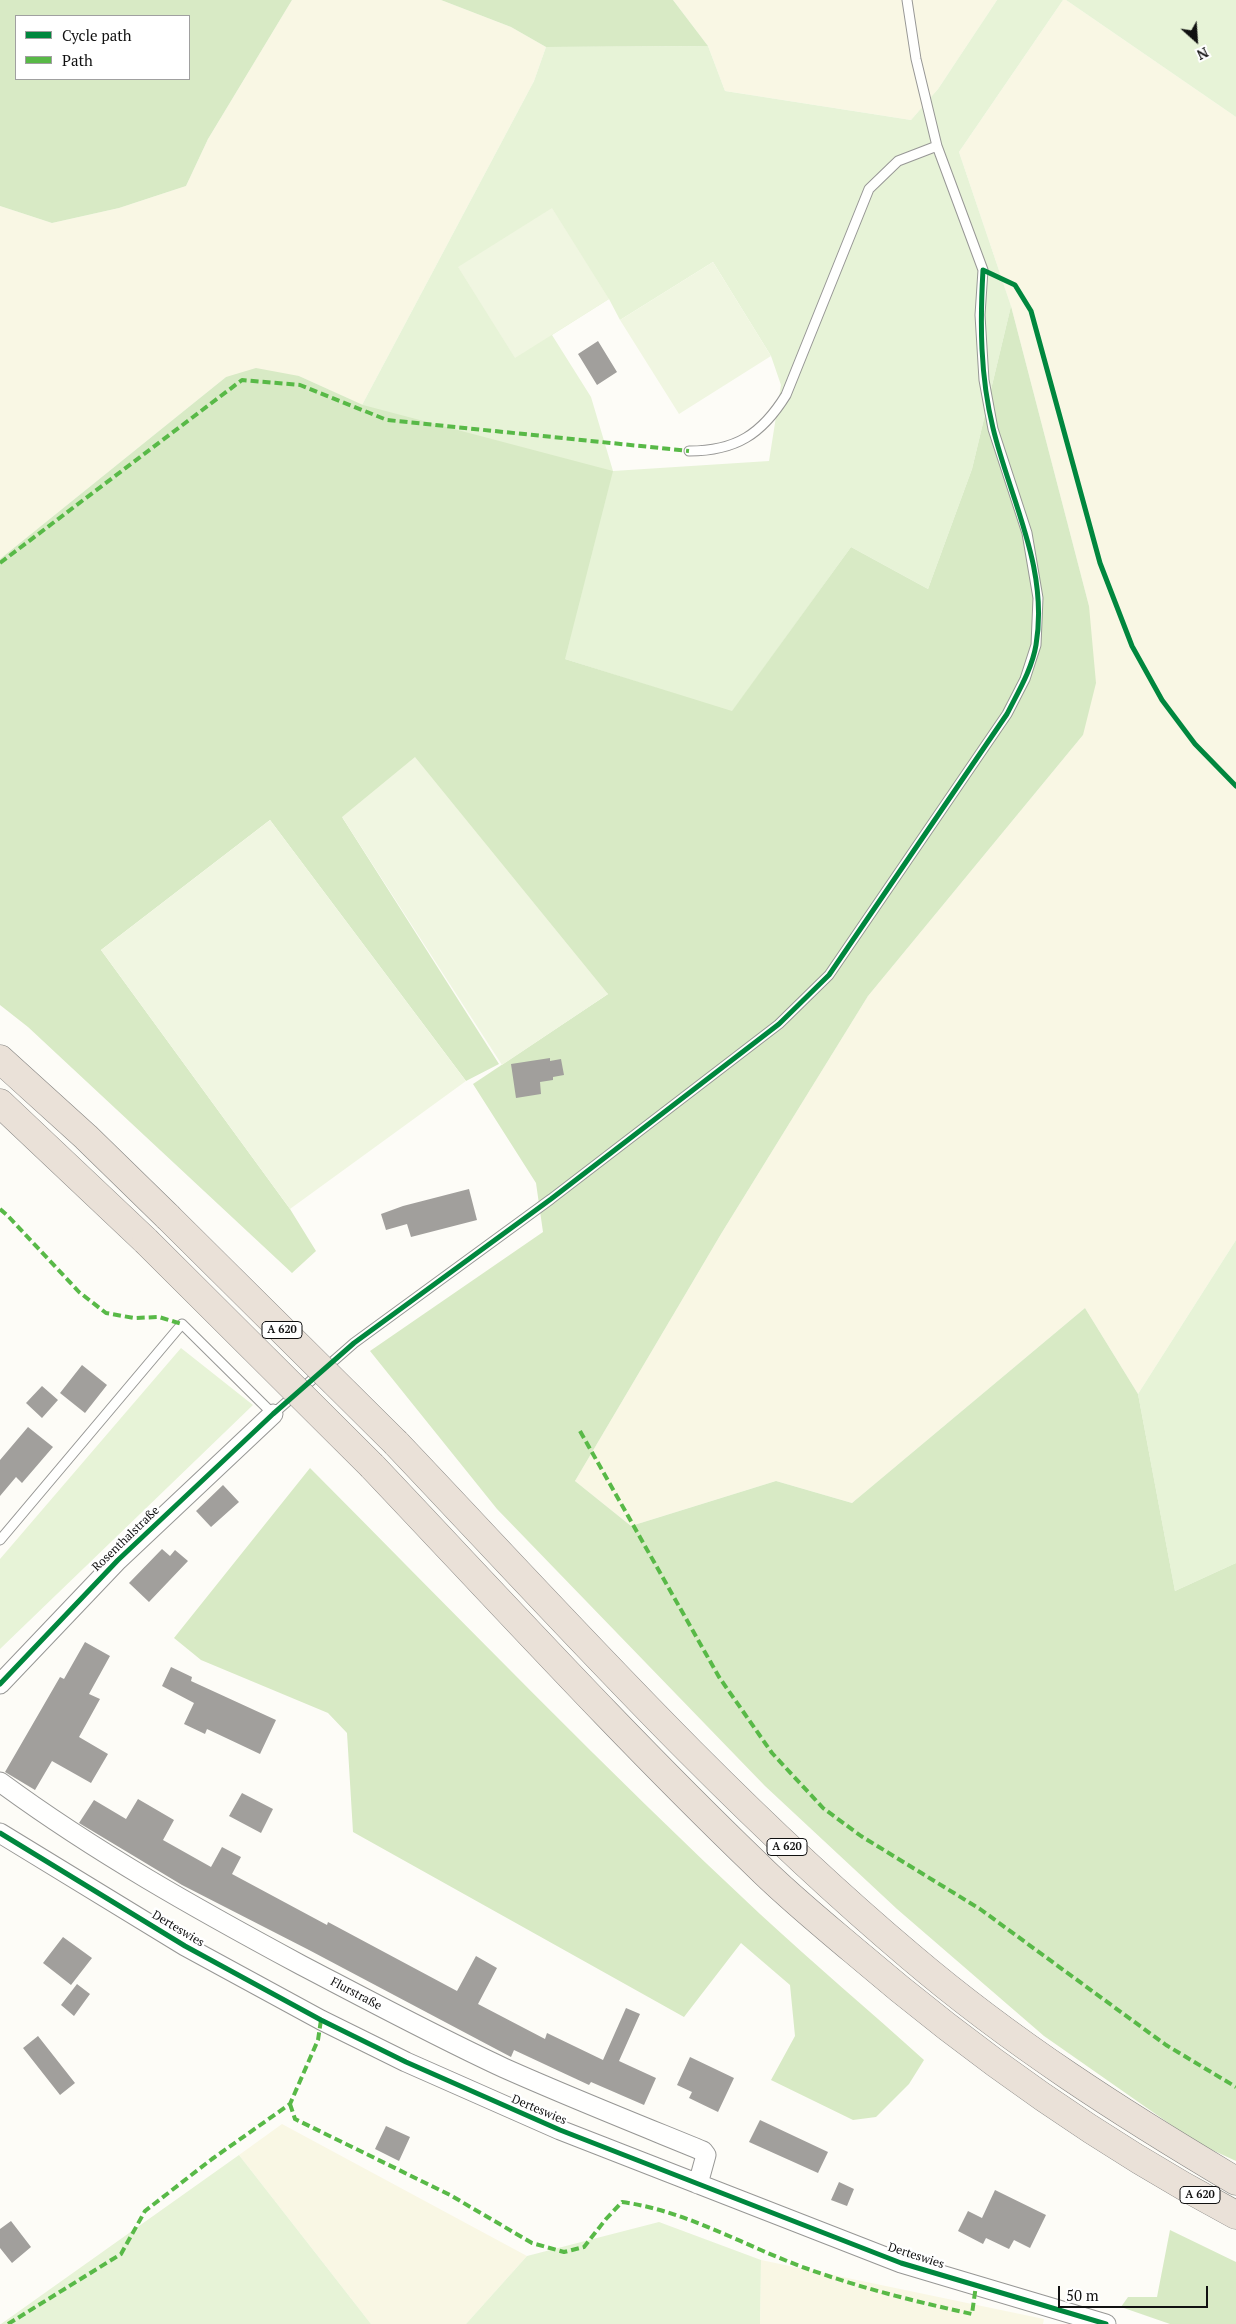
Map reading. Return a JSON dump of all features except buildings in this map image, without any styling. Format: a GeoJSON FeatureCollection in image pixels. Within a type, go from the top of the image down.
{"type":"FeatureCollection","features":[{"type":"Feature","properties":{"kind":"highway","name":"A 620"},"geometry":{"type":"LineString","coordinates":[[0,1059],[86,1137],[396,1443],[593,1650],[775,1836],[911,1958],[974,2008],[1104,2101],[1236,2181]]}},
{"type":"Feature","properties":{"kind":"highway","name":"A 620"},"geometry":{"type":"LineString","coordinates":[[0,1103],[146,1241],[372,1466],[672,1781],[758,1867],[900,1991],[1037,2093],[1093,2132],[1163,2175],[1236,2215]]}},
{"type":"Feature","properties":{"kind":"street","name":"Rosenthalstraße"},"geometry":{"type":"LineString","coordinates":[[0,1684],[118,1560],[272,1414]]}},
{"type":"Feature","properties":{"kind":"street","name":"Flurstraße"},"geometry":{"type":"LineString","coordinates":[[0,1782],[54,1822],[120,1865],[221,1922],[408,2022],[504,2068],[703,2152],[706,2155],[698,2184]]}},
{"type":"Feature","properties":{"kind":"street","name":"Derteswies"},"geometry":{"type":"LineString","coordinates":[[0,1833],[185,1946],[321,2020],[406,2062],[560,2130],[901,2263],[1106,2324]]}},
{"type":"Feature","properties":{"kind":"lane"},"geometry":{"type":"LineString","coordinates":[[0,1540],[182,1324],[272,1414],[354,1343],[551,1199],[779,1024],[829,976],[1007,714],[1025,679],[1036,645],[1038,598],[1027,534],[993,429],[984,380],[980,315],[983,270],[936,146],[916,58],[907,0]]}},
{"type":"Feature","properties":{"kind":"lane"},"geometry":{"type":"LineString","coordinates":[[689,451],[706,451],[727,447],[751,435],[773,416],[786,395],[869,189],[898,161],[936,146]]}},
{"type":"Feature","properties":{"kind":"shaded area"},"geometry":{"type":"Polygon","coordinates":[[[292,0],[441,0],[511,27],[546,47],[534,81],[362,405],[299,376],[226,377],[0,559],[0,206],[52,223],[119,208],[186,186],[208,139],[292,0]]]}},
{"type":"Feature","properties":{"kind":"shaded area"},"geometry":{"type":"Polygon","coordinates":[[[673,0],[997,0],[938,89],[911,120],[725,91],[708,46],[673,0]]]}},
{"type":"Feature","properties":{"kind":"shaded area"},"geometry":{"type":"Polygon","coordinates":[[[1063,0],[1066,0],[1236,117],[1236,1240],[1138,1394],[1085,1308],[852,1503],[776,1481],[631,1526],[575,1481],[721,1234],[868,996],[1083,735],[1089,606],[1011,306],[959,152],[1063,0]]]}},
{"type":"Feature","properties":{"kind":"shaded area"},"geometry":{"type":"Polygon","coordinates":[[[282,2124],[527,2256],[466,2324],[371,2324],[239,2155],[282,2124]]]}},
{"type":"Feature","properties":{"kind":"shaded area"},"geometry":{"type":"Polygon","coordinates":[[[761,2260],[1044,2319],[1043,2324],[760,2324],[761,2260]]]}},
{"type":"Feature","properties":{"kind":"green space"},"geometry":{"type":"Polygon","coordinates":[[[0,0],[292,0],[208,139],[186,186],[119,208],[52,223],[0,206],[0,0]]]}},
{"type":"Feature","properties":{"kind":"green space"},"geometry":{"type":"Polygon","coordinates":[[[441,0],[673,0],[708,46],[546,47],[511,27],[441,0]]]}},
{"type":"Feature","properties":{"kind":"green space"},"geometry":{"type":"Polygon","coordinates":[[[997,0],[1063,0],[959,152],[1011,306],[972,469],[928,589],[851,547],[732,712],[565,659],[362,405],[534,81],[546,47],[708,46],[725,91],[911,120],[938,89],[997,0]],[[713,262],[620,320],[609,299],[552,335],[591,397],[613,471],[769,461],[781,385],[771,356],[713,262]]]}},
{"type":"Feature","properties":{"kind":"green space"},"geometry":{"type":"Polygon","coordinates":[[[1066,0],[1236,0],[1236,117],[1066,0]]]}},
{"type":"Feature","properties":{"kind":"green space"},"geometry":{"type":"Polygon","coordinates":[[[552,208],[609,299],[515,358],[458,267],[552,208]]]}},
{"type":"Feature","properties":{"kind":"green space"},"geometry":{"type":"Polygon","coordinates":[[[713,262],[771,356],[679,414],[620,320],[713,262]]]}},
{"type":"Feature","properties":{"kind":"green space"},"geometry":{"type":"Polygon","coordinates":[[[1011,306],[1089,606],[1096,683],[1083,735],[868,996],[721,1234],[575,1481],[631,1526],[776,1481],[852,1503],[1085,1308],[1138,1394],[1175,1591],[1236,1563],[1236,2161],[1197,2143],[1044,2036],[897,1909],[765,1786],[497,1509],[370,1351],[543,1232],[536,1183],[473,1084],[608,994],[342,817],[499,1064],[466,1081],[270,820],[101,950],[290,1209],[316,1251],[292,1273],[28,1027],[0,1005],[0,559],[226,377],[256,368],[299,376],[363,405],[613,471],[565,659],[732,711],[851,547],[928,589],[972,469],[1011,306]]]}},
{"type":"Feature","properties":{"kind":"green space"},"geometry":{"type":"Polygon","coordinates":[[[415,757],[608,994],[502,1065],[342,817],[415,757]]]}},
{"type":"Feature","properties":{"kind":"green space"},"geometry":{"type":"Polygon","coordinates":[[[270,820],[466,1081],[290,1209],[101,950],[270,820]]]}},
{"type":"Feature","properties":{"kind":"green space"},"geometry":{"type":"Polygon","coordinates":[[[1236,1240],[1236,1563],[1175,1591],[1138,1394],[1236,1240]]]}},
{"type":"Feature","properties":{"kind":"green space"},"geometry":{"type":"Polygon","coordinates":[[[181,1348],[253,1405],[0,1649],[0,1559],[181,1348]]]}},
{"type":"Feature","properties":{"kind":"green space"},"geometry":{"type":"Polygon","coordinates":[[[310,1468],[533,1693],[703,1860],[780,1933],[924,2060],[909,2084],[876,2117],[853,2120],[771,2080],[795,2036],[790,1985],[741,1943],[684,2017],[353,1832],[347,1733],[328,1713],[201,1660],[174,1638],[310,1468]]]}},
{"type":"Feature","properties":{"kind":"green space"},"geometry":{"type":"Polygon","coordinates":[[[239,2155],[371,2324],[1,2324],[239,2155]]]}},
{"type":"Feature","properties":{"kind":"green space"},"geometry":{"type":"Polygon","coordinates":[[[659,2222],[761,2260],[760,2324],[466,2324],[527,2256],[659,2222]]]}},
{"type":"Feature","properties":{"kind":"green space"},"geometry":{"type":"Polygon","coordinates":[[[1170,2230],[1236,2262],[1236,2324],[1170,2324],[1121,2307],[1128,2297],[1157,2297],[1170,2230]]]}},
{"type":"Feature","properties":{"kind":"marked path"},"geometry":{"type":"LineString","coordinates":[[0,563],[242,380],[300,385],[387,420],[689,451]]}},
{"type":"Feature","properties":{"kind":"marked path"},"geometry":{"type":"LineString","coordinates":[[0,1209],[79,1292],[106,1313],[134,1318],[159,1317],[182,1324]]}},
{"type":"Feature","properties":{"kind":"marked path"},"geometry":{"type":"LineString","coordinates":[[580,1431],[719,1677],[772,1753],[823,1808],[861,1836],[980,1909],[1166,2045],[1236,2087]]}},
{"type":"Feature","properties":{"kind":"marked path"},"geometry":{"type":"LineString","coordinates":[[8,2324],[121,2254],[145,2211],[212,2159],[290,2104],[318,2040],[321,2020]]}},
{"type":"Feature","properties":{"kind":"marked path"},"geometry":{"type":"LineString","coordinates":[[290,2104],[295,2119],[450,2195],[532,2243],[564,2252],[584,2247],[622,2202],[670,2213],[694,2221],[785,2260],[828,2276],[931,2305],[972,2314],[976,2285]]}},
{"type":"Feature","properties":{"kind":"cycle path"},"geometry":{"type":"LineString","coordinates":[[0,1684],[118,1560],[273,1414],[354,1343],[551,1199],[779,1024],[829,975],[1007,714],[1024,680],[1036,645],[1039,616],[1033,561],[1000,455],[989,408],[983,369],[981,329],[983,270],[1015,285],[1031,311],[1100,563],[1132,646],[1162,700],[1195,744],[1236,786]]}},
{"type":"Feature","properties":{"kind":"cycle path"},"geometry":{"type":"LineString","coordinates":[[0,1833],[185,1946],[321,2020],[406,2062],[560,2130],[901,2263],[1106,2324]]}}]}
